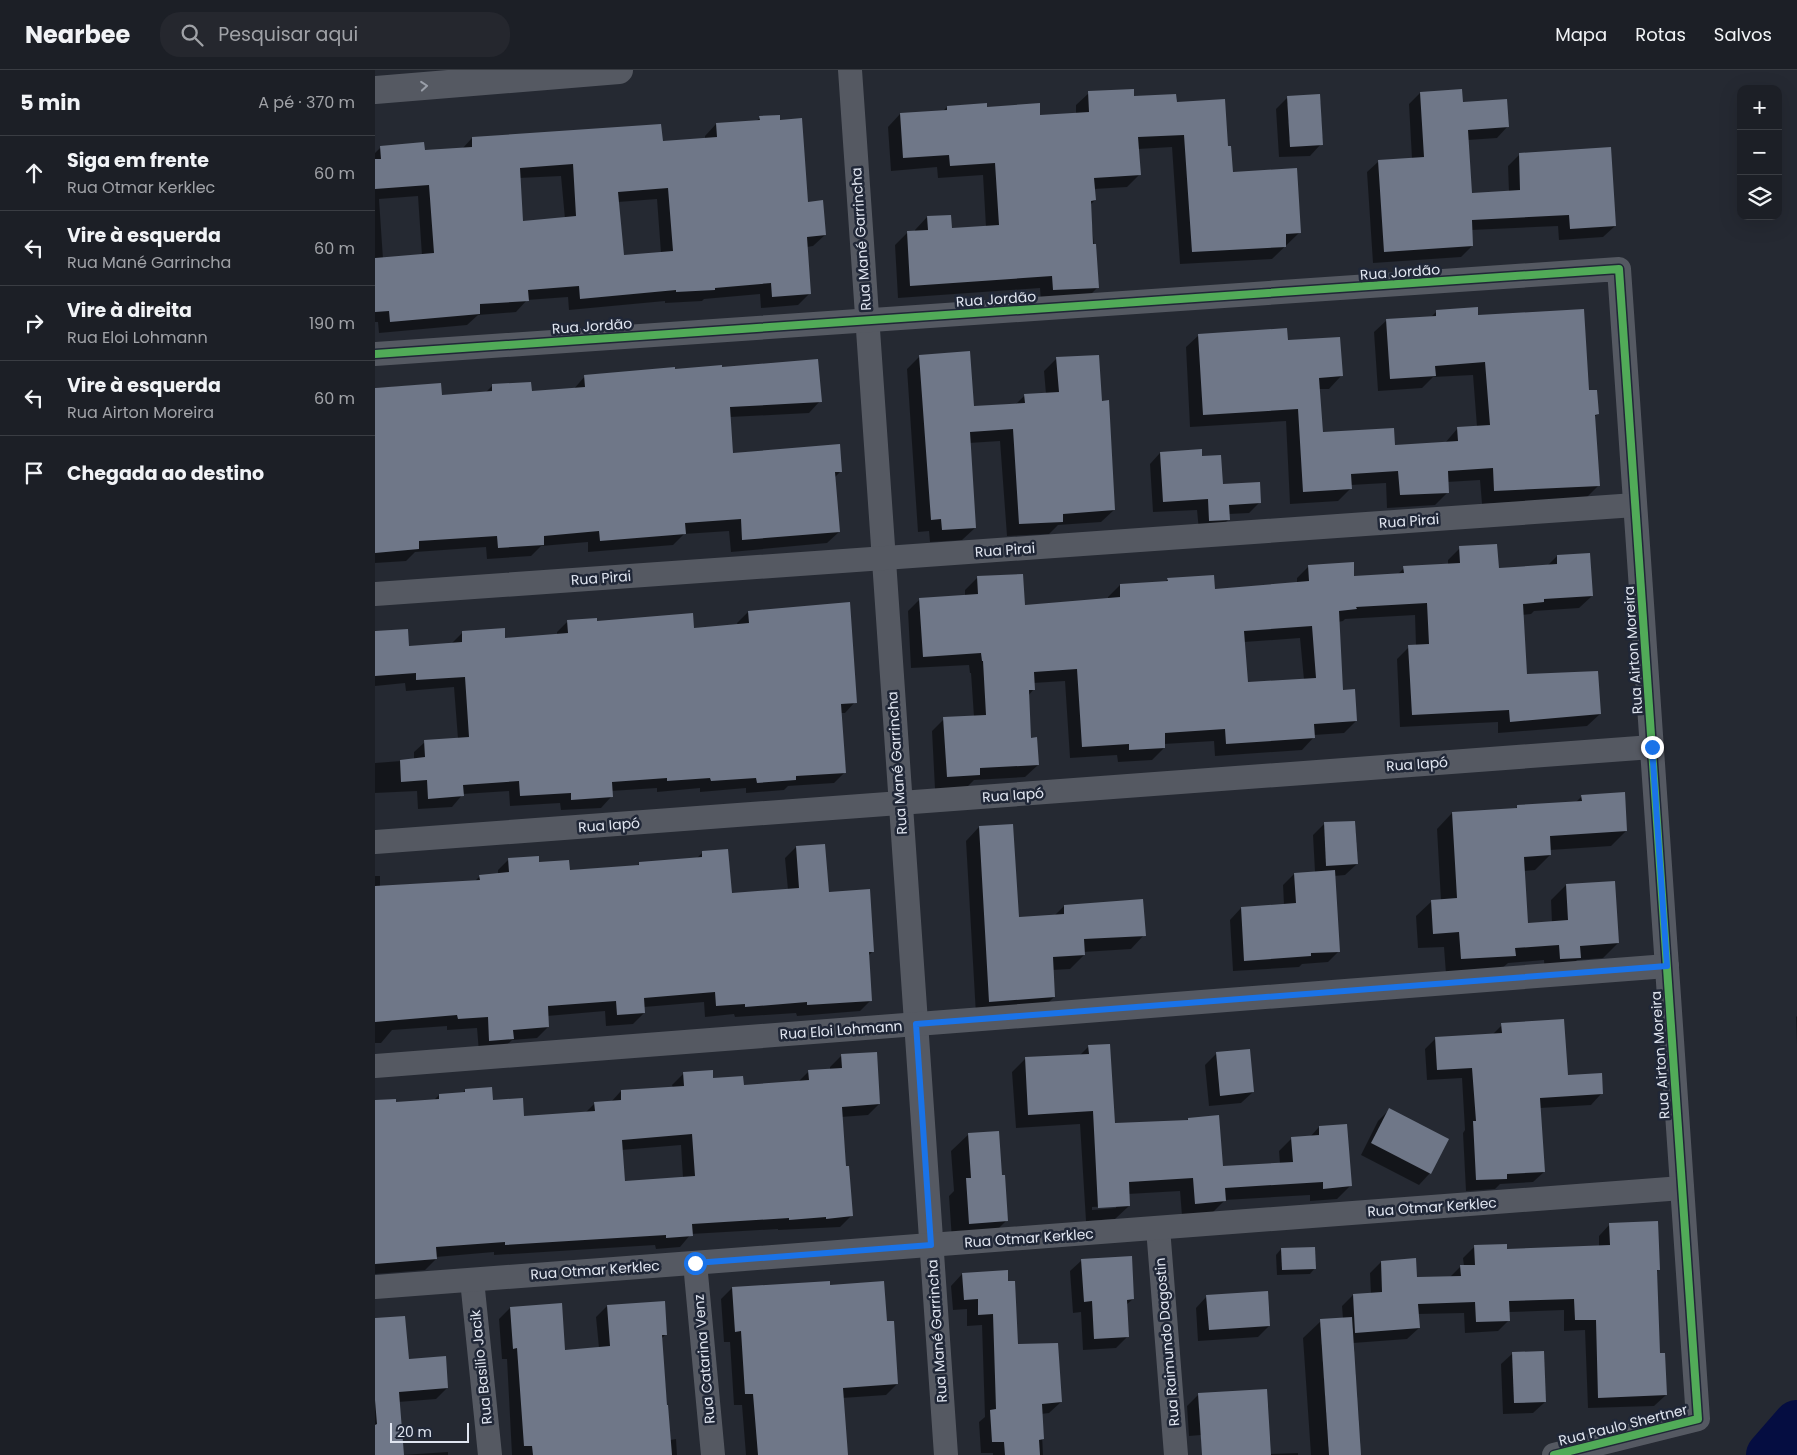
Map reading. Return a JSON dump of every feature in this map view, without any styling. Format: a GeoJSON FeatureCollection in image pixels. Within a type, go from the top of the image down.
{"type":"FeatureCollection","features":[{"type":"Feature","properties":{"kind":"street"},"geometry":{"type":"LineString","coordinates":[[375,90],[619,70]]}},
{"type":"Feature","properties":{"kind":"street","name":"Rua Mané Garrincha"},"geometry":{"type":"LineString","coordinates":[[850,70],[946,1455]]}},
{"type":"Feature","properties":{"kind":"street","name":"Rua Jordão"},"geometry":{"type":"LineString","coordinates":[[375,354],[1619,269]]}},
{"type":"Feature","properties":{"kind":"street","name":"Rua Airton Moreira"},"geometry":{"type":"LineString","coordinates":[[1619,269],[1698,1419]]}},
{"type":"Feature","properties":{"kind":"street","name":"Rua Pirai"},"geometry":{"type":"LineString","coordinates":[[375,594],[1635,505]]}},
{"type":"Feature","properties":{"kind":"street","name":"Rua Iapó"},"geometry":{"type":"LineString","coordinates":[[375,842],[1652,747]]}},
{"type":"Feature","properties":{"kind":"street","name":"Rua Eloi Lohmann"},"geometry":{"type":"LineString","coordinates":[[375,1066],[1667,966]]}},
{"type":"Feature","properties":{"kind":"street","name":"Rua Otmar Kerklec"},"geometry":{"type":"LineString","coordinates":[[375,1287],[1682,1188]]}},
{"type":"Feature","properties":{"kind":"street","name":"Rua Raimundo Dagostin"},"geometry":{"type":"LineString","coordinates":[[1158,1228],[1176,1455]]}},
{"type":"Feature","properties":{"kind":"street","name":"Rua Catarina Venz"},"geometry":{"type":"LineString","coordinates":[[695,1263],[713,1455]]}},
{"type":"Feature","properties":{"kind":"street","name":"Rua Basilio Jacik"},"geometry":{"type":"LineString","coordinates":[[472,1280],[490,1455]]}},
{"type":"Feature","properties":{"kind":"street","name":"Rua Paulo Shertner"},"geometry":{"type":"LineString","coordinates":[[1554,1455],[1698,1419]]}},
{"type":"Feature","properties":{"kind":"building"},"geometry":{"type":"Polygon","coordinates":[[[1134,89],[1134,96],[1176,94],[1177,102],[1225,99],[1228,146],[1231,146],[1233,172],[1297,168],[1301,233],[1286,234],[1286,247],[1192,252],[1184,135],[1138,137],[1141,175],[1094,178],[1096,200],[1091,201],[1093,244],[1096,244],[1099,288],[1053,290],[1052,276],[910,286],[907,231],[928,230],[927,216],[951,215],[952,228],[999,225],[995,163],[950,166],[949,155],[903,158],[900,113],[947,110],[947,106],[987,103],[987,107],[1040,103],[1040,115],[1089,112],[1088,91],[1134,89]]]}},
{"type":"Feature","properties":{"kind":"building"},"geometry":{"type":"Polygon","coordinates":[[[1462,89],[1463,102],[1507,99],[1509,127],[1468,130],[1472,193],[1520,190],[1519,153],[1611,147],[1616,226],[1570,229],[1569,215],[1472,220],[1473,246],[1384,252],[1378,160],[1424,157],[1420,92],[1462,89]]]}},
{"type":"Feature","properties":{"kind":"building"},"geometry":{"type":"Polygon","coordinates":[[[1320,94],[1323,145],[1290,147],[1287,96],[1320,94]]]}},
{"type":"Feature","properties":{"kind":"building"},"geometry":{"type":"Polygon","coordinates":[[[780,115],[780,120],[802,118],[808,202],[823,200],[826,235],[807,237],[811,294],[772,297],[771,283],[715,288],[715,290],[676,292],[676,290],[580,299],[579,286],[528,290],[529,301],[480,304],[480,314],[390,322],[389,311],[375,312],[375,258],[434,253],[429,185],[375,189],[375,159],[381,159],[380,146],[424,142],[425,150],[472,147],[472,137],[661,124],[663,141],[717,137],[716,123],[760,120],[759,116],[780,115]],[[573,164],[520,168],[523,221],[576,216],[573,164]],[[668,188],[618,192],[624,255],[673,251],[668,188]]]}},
{"type":"Feature","properties":{"kind":"building"},"geometry":{"type":"Polygon","coordinates":[[[1478,307],[1478,315],[1584,309],[1589,390],[1597,390],[1599,414],[1595,415],[1600,486],[1494,491],[1493,468],[1448,471],[1449,493],[1400,495],[1398,471],[1351,474],[1352,489],[1303,492],[1298,409],[1203,415],[1198,334],[1287,328],[1288,340],[1340,337],[1343,376],[1319,378],[1323,432],[1394,428],[1395,445],[1458,441],[1457,427],[1490,425],[1485,362],[1435,366],[1436,376],[1390,379],[1386,319],[1436,316],[1436,310],[1478,307]]]}},
{"type":"Feature","properties":{"kind":"building"},"geometry":{"type":"Polygon","coordinates":[[[970,351],[974,406],[1025,403],[1024,394],[1059,392],[1056,357],[1099,355],[1102,401],[1109,400],[1115,510],[1063,514],[1063,522],[1019,524],[1013,429],[970,432],[976,528],[942,530],[941,519],[931,520],[919,355],[970,351]]]}},
{"type":"Feature","properties":{"kind":"building"},"geometry":{"type":"Polygon","coordinates":[[[818,359],[822,402],[730,407],[733,453],[840,444],[842,472],[835,472],[840,532],[742,540],[741,519],[685,523],[686,534],[600,541],[599,531],[544,536],[544,545],[498,548],[497,536],[419,541],[419,549],[375,553],[375,388],[441,383],[442,395],[492,391],[492,384],[531,382],[532,391],[585,387],[584,375],[675,367],[675,369],[722,365],[722,367],[818,359]]]}},
{"type":"Feature","properties":{"kind":"building"},"geometry":{"type":"Polygon","coordinates":[[[1202,449],[1202,456],[1221,455],[1223,484],[1260,482],[1261,503],[1229,505],[1230,520],[1209,521],[1208,499],[1163,502],[1160,452],[1202,449]]]}},
{"type":"Feature","properties":{"kind":"building"},"geometry":{"type":"Polygon","coordinates":[[[1497,544],[1499,568],[1557,564],[1557,555],[1590,553],[1593,596],[1544,599],[1544,602],[1523,604],[1527,674],[1598,671],[1601,714],[1510,722],[1509,710],[1412,715],[1408,645],[1429,644],[1427,603],[1356,607],[1357,609],[1339,611],[1343,690],[1355,689],[1357,721],[1314,724],[1315,738],[1226,744],[1225,729],[1165,733],[1165,748],[1129,750],[1129,744],[1082,747],[1077,669],[1034,672],[1035,690],[1029,690],[1031,738],[1037,737],[1039,765],[980,768],[980,775],[947,777],[943,717],[986,715],[983,661],[981,653],[923,657],[919,598],[978,594],[977,576],[1023,574],[1025,605],[1120,597],[1120,584],[1168,581],[1167,578],[1214,575],[1215,589],[1309,581],[1308,565],[1354,562],[1354,576],[1404,573],[1403,566],[1460,563],[1459,546],[1497,544]],[[1312,626],[1244,631],[1248,682],[1316,678],[1312,626]]]}},
{"type":"Feature","properties":{"kind":"building"},"geometry":{"type":"Polygon","coordinates":[[[850,602],[857,703],[841,704],[846,773],[796,776],[796,780],[757,783],[756,778],[711,781],[710,778],[667,781],[667,778],[612,782],[613,797],[571,800],[571,793],[520,796],[519,781],[463,785],[464,796],[428,799],[427,780],[401,782],[400,760],[425,757],[424,740],[469,737],[465,677],[416,680],[416,673],[375,676],[375,631],[408,629],[409,646],[462,642],[462,631],[505,628],[505,638],[568,633],[567,620],[597,618],[597,621],[693,613],[694,628],[749,623],[748,611],[850,602]]]}},
{"type":"Feature","properties":{"kind":"building"},"geometry":{"type":"Polygon","coordinates":[[[1625,792],[1627,831],[1550,836],[1551,855],[1524,857],[1528,923],[1568,920],[1566,884],[1615,881],[1619,943],[1580,946],[1581,958],[1560,959],[1559,945],[1515,948],[1516,956],[1461,959],[1459,932],[1433,934],[1431,900],[1457,898],[1452,812],[1582,801],[1581,795],[1625,792]]]}},
{"type":"Feature","properties":{"kind":"building"},"geometry":{"type":"Polygon","coordinates":[[[1355,821],[1358,864],[1326,866],[1324,822],[1355,821]]]}},
{"type":"Feature","properties":{"kind":"building"},"geometry":{"type":"Polygon","coordinates":[[[1013,824],[1019,917],[1064,914],[1064,905],[1143,899],[1146,936],[1084,939],[1085,955],[1053,957],[1055,997],[989,1002],[979,826],[1013,824]]]}},
{"type":"Feature","properties":{"kind":"building"},"geometry":{"type":"Polygon","coordinates":[[[825,844],[829,892],[870,889],[874,952],[869,952],[872,1001],[807,1005],[807,1002],[745,1007],[745,1004],[716,1006],[715,992],[644,998],[645,1013],[617,1015],[616,1001],[548,1006],[549,1027],[513,1030],[514,1039],[489,1041],[488,1017],[458,1019],[457,1015],[375,1022],[375,886],[480,880],[479,875],[509,872],[508,858],[539,856],[539,862],[569,860],[570,870],[639,865],[639,862],[702,857],[702,851],[728,849],[732,893],[799,888],[796,846],[825,844]]]}},
{"type":"Feature","properties":{"kind":"building"},"geometry":{"type":"Polygon","coordinates":[[[1335,870],[1340,952],[1311,953],[1311,956],[1244,961],[1241,907],[1296,903],[1294,873],[1335,870]]]}},
{"type":"Feature","properties":{"kind":"building"},"geometry":{"type":"Polygon","coordinates":[[[1564,1019],[1568,1075],[1602,1073],[1603,1094],[1540,1098],[1545,1172],[1507,1174],[1507,1179],[1476,1180],[1473,1121],[1476,1121],[1472,1068],[1437,1070],[1435,1037],[1502,1033],[1501,1023],[1564,1019]]]}},
{"type":"Feature","properties":{"kind":"building"},"geometry":{"type":"Polygon","coordinates":[[[1110,1044],[1115,1123],[1188,1120],[1188,1118],[1219,1115],[1223,1166],[1293,1162],[1291,1137],[1319,1135],[1319,1126],[1347,1124],[1352,1186],[1323,1189],[1323,1182],[1225,1188],[1226,1201],[1195,1204],[1193,1178],[1129,1182],[1130,1206],[1098,1208],[1093,1111],[1028,1115],[1025,1057],[1089,1054],[1088,1045],[1110,1044]]]}},
{"type":"Feature","properties":{"kind":"building"},"geometry":{"type":"Polygon","coordinates":[[[1250,1049],[1254,1092],[1220,1096],[1216,1052],[1250,1049]]]}},
{"type":"Feature","properties":{"kind":"building"},"geometry":{"type":"Polygon","coordinates":[[[877,1052],[880,1104],[842,1107],[846,1166],[849,1166],[853,1216],[826,1219],[826,1217],[789,1220],[789,1218],[692,1224],[693,1236],[666,1238],[666,1235],[505,1245],[505,1242],[436,1247],[437,1259],[375,1264],[375,1100],[396,1099],[396,1102],[439,1099],[439,1094],[465,1092],[465,1089],[492,1087],[493,1100],[523,1098],[524,1116],[595,1111],[594,1102],[621,1100],[621,1090],[684,1086],[683,1072],[713,1070],[713,1078],[743,1076],[744,1085],[809,1080],[808,1070],[842,1068],[841,1054],[877,1052]],[[692,1134],[622,1140],[625,1181],[695,1176],[692,1134]]]}},
{"type":"Feature","properties":{"kind":"building"},"geometry":{"type":"Polygon","coordinates":[[[1389,1108],[1449,1139],[1431,1174],[1371,1143],[1389,1108]]]}},
{"type":"Feature","properties":{"kind":"building"},"geometry":{"type":"Polygon","coordinates":[[[999,1131],[1002,1175],[1005,1175],[1008,1221],[969,1224],[966,1178],[971,1178],[968,1133],[999,1131]]]}},
{"type":"Feature","properties":{"kind":"building"},"geometry":{"type":"Polygon","coordinates":[[[1658,1221],[1660,1270],[1657,1270],[1660,1353],[1665,1353],[1667,1395],[1598,1398],[1596,1320],[1575,1320],[1574,1299],[1509,1301],[1510,1321],[1476,1322],[1475,1302],[1418,1304],[1420,1328],[1355,1333],[1353,1294],[1382,1292],[1381,1261],[1416,1258],[1417,1277],[1461,1276],[1460,1265],[1475,1265],[1474,1245],[1507,1244],[1507,1249],[1610,1245],[1609,1223],[1658,1221]]]}},
{"type":"Feature","properties":{"kind":"building"},"geometry":{"type":"Polygon","coordinates":[[[1315,1247],[1316,1269],[1282,1270],[1281,1248],[1315,1247]]]}},
{"type":"Feature","properties":{"kind":"building"},"geometry":{"type":"Polygon","coordinates":[[[1132,1256],[1134,1299],[1127,1300],[1129,1337],[1094,1339],[1092,1301],[1084,1302],[1081,1259],[1132,1256]]]}},
{"type":"Feature","properties":{"kind":"building"},"geometry":{"type":"Polygon","coordinates":[[[1008,1270],[1008,1281],[1015,1281],[1018,1344],[1058,1343],[1062,1402],[1042,1404],[1044,1439],[1039,1440],[1040,1455],[1005,1455],[1004,1442],[992,1442],[990,1410],[996,1409],[993,1314],[978,1315],[978,1299],[964,1300],[962,1273],[1008,1270]]]}},
{"type":"Feature","properties":{"kind":"building"},"geometry":{"type":"Polygon","coordinates":[[[830,1281],[830,1285],[884,1281],[887,1321],[894,1321],[898,1384],[843,1388],[848,1455],[758,1455],[753,1394],[745,1394],[741,1331],[735,1332],[732,1287],[830,1281]]]}},
{"type":"Feature","properties":{"kind":"building"},"geometry":{"type":"Polygon","coordinates":[[[1268,1291],[1270,1326],[1209,1330],[1206,1295],[1268,1291]]]}},
{"type":"Feature","properties":{"kind":"building"},"geometry":{"type":"Polygon","coordinates":[[[665,1301],[667,1335],[662,1335],[672,1455],[533,1455],[532,1446],[524,1446],[517,1348],[513,1349],[510,1307],[562,1303],[565,1350],[610,1346],[607,1305],[665,1301]]]}},
{"type":"Feature","properties":{"kind":"building"},"geometry":{"type":"Polygon","coordinates":[[[405,1316],[409,1359],[446,1356],[448,1388],[399,1392],[404,1455],[375,1455],[375,1425],[377,1424],[375,1400],[375,1318],[405,1316]]]}},
{"type":"Feature","properties":{"kind":"building"},"geometry":{"type":"Polygon","coordinates":[[[1352,1317],[1361,1455],[1329,1455],[1320,1319],[1352,1317]]]}},
{"type":"Feature","properties":{"kind":"building"},"geometry":{"type":"Polygon","coordinates":[[[1544,1351],[1546,1402],[1514,1403],[1512,1352],[1544,1351]]]}},
{"type":"Feature","properties":{"kind":"building"},"geometry":{"type":"Polygon","coordinates":[[[1267,1389],[1271,1455],[1202,1455],[1198,1393],[1267,1389]]]}},
{"type":"Feature","properties":{"kind":"waterway"},"geometry":{"type":"LineString","coordinates":[[1770,1455],[1797,1424]]}},
{"type":"Feature","properties":{"kind":"cycle path"},"geometry":{"type":"LineString","coordinates":[[375,354],[1619,269],[1698,1419],[1554,1455]]}},
{"type":"Feature","properties":{"kind":"route"},"geometry":{"type":"LineString","coordinates":[[695,1263],[931,1245],[916,1024],[1667,966],[1652,747]]}}]}
